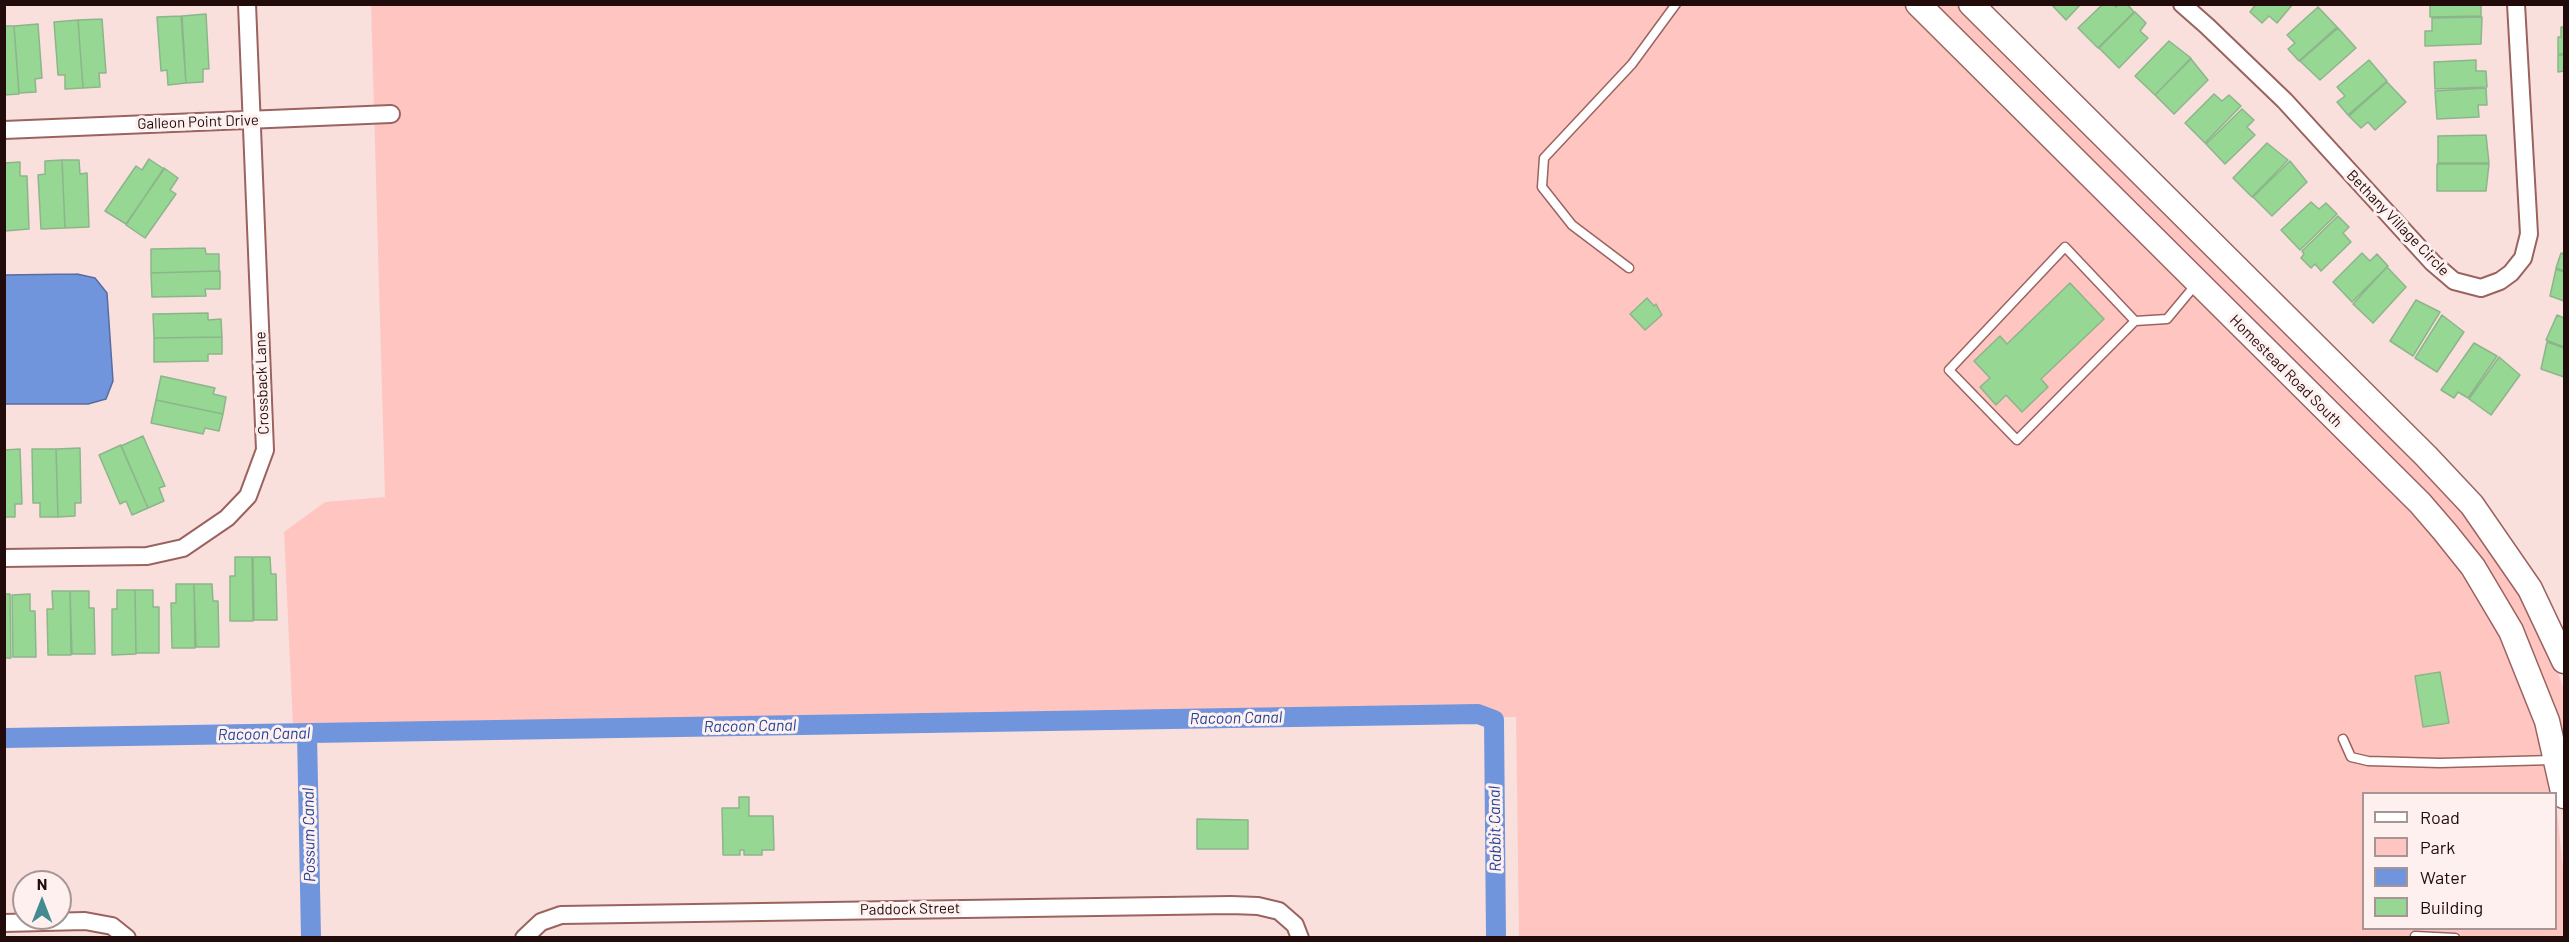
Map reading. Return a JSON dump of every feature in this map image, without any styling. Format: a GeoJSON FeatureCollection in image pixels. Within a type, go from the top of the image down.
{"type":"FeatureCollection","features":[{"type":"Feature","properties":{"kind":"main road","name":"Homestead Road South"},"geometry":{"type":"LineString","coordinates":[[1918,4],[2420,503],[2473,567],[2511,631],[2523,659],[2547,721],[2565,796]]}},
{"type":"Feature","properties":{"kind":"main road"},"geometry":{"type":"LineString","coordinates":[[1971,4],[2426,456],[2472,505],[2530,589],[2564,661]]}},
{"type":"Feature","properties":{"kind":"street","name":"Crossback Lane"},"geometry":{"type":"LineString","coordinates":[[4,558],[147,555],[183,548],[227,518],[248,496],[265,450],[247,4]]}},
{"type":"Feature","properties":{"kind":"street","name":"Bethany Village Circle"},"geometry":{"type":"LineString","coordinates":[[2182,4],[2285,101],[2433,262],[2454,281],[2481,288],[2500,281],[2511,273],[2523,258],[2529,234],[2516,4]]}},
{"type":"Feature","properties":{"kind":"street","name":"Galleon Point Drive"},"geometry":{"type":"LineString","coordinates":[[4,130],[391,114]]}},
{"type":"Feature","properties":{"kind":"street","name":"Paddock Street"},"geometry":{"type":"LineString","coordinates":[[524,937],[541,922],[561,915],[1172,906],[1257,906],[1279,911],[1298,931]]}},
{"type":"Feature","properties":{"kind":"street"},"geometry":{"type":"LineString","coordinates":[[4,923],[86,921],[112,926],[127,938]]}},
{"type":"Feature","properties":{"kind":"lane"},"geometry":{"type":"LineString","coordinates":[[1629,267],[1572,225],[1542,187],[1544,158],[1632,64],[1676,4]]}},
{"type":"Feature","properties":{"kind":"lane"},"geometry":{"type":"LineString","coordinates":[[2135,321],[2065,247],[1949,370],[2017,440],[2135,321],[2167,319],[2198,282]]}},
{"type":"Feature","properties":{"kind":"lane"},"geometry":{"type":"LineString","coordinates":[[2343,739],[2351,757],[2368,761],[2440,763],[2557,759]]}},
{"type":"Feature","properties":{"kind":"lane"},"geometry":{"type":"LineString","coordinates":[[2415,936],[2455,938]]}},
{"type":"Feature","properties":{"kind":"green space"},"geometry":{"type":"Polygon","coordinates":[[[371,5],[1903,5],[2413,511],[2465,574],[2502,637],[2538,725],[2554,792],[2362,792],[2362,930],[2557,930],[2557,810],[2563,869],[2563,937],[1519,937],[1516,717],[293,727],[284,532],[325,502],[385,497],[371,5]]]}},
{"type":"Feature","properties":{"kind":"green space"},"geometry":{"type":"Polygon","coordinates":[[[1932,5],[1956,5],[2419,464],[2464,512],[2522,595],[2552,657],[2564,689],[2564,750],[2481,561],[1932,5]]]}},
{"type":"Feature","properties":{"kind":"water"},"geometry":{"type":"Polygon","coordinates":[[[77,274],[95,278],[107,293],[113,381],[106,399],[88,404],[5,404],[5,275],[77,274]]]}},
{"type":"Feature","properties":{"kind":"building"},"geometry":{"type":"Polygon","coordinates":[[[2051,4],[2081,4],[2066,20],[2051,4]]]}},
{"type":"Feature","properties":{"kind":"building"},"geometry":{"type":"Polygon","coordinates":[[[2103,4],[2113,4],[2116,7],[2119,4],[2127,4],[2134,12],[2098,48],[2078,28],[2103,4]]]}},
{"type":"Feature","properties":{"kind":"building"},"geometry":{"type":"Polygon","coordinates":[[[2256,4],[2293,4],[2277,23],[2269,16],[2262,23],[2250,12],[2256,4]]]}},
{"type":"Feature","properties":{"kind":"building"},"geometry":{"type":"Polygon","coordinates":[[[2430,4],[2481,4],[2481,16],[2430,17],[2430,4]]]}},
{"type":"Feature","properties":{"kind":"building"},"geometry":{"type":"Polygon","coordinates":[[[2318,7],[2337,27],[2299,61],[2288,49],[2295,43],[2287,35],[2318,7]]]}},
{"type":"Feature","properties":{"kind":"building"},"geometry":{"type":"Polygon","coordinates":[[[2135,12],[2146,23],[2140,31],[2148,38],[2119,68],[2099,48],[2135,12]]]}},
{"type":"Feature","properties":{"kind":"building"},"geometry":{"type":"Polygon","coordinates":[[[206,14],[209,69],[203,69],[203,82],[186,83],[182,16],[206,14]]]}},
{"type":"Feature","properties":{"kind":"building"},"geometry":{"type":"Polygon","coordinates":[[[181,16],[186,83],[168,85],[167,70],[161,71],[157,17],[181,16]]]}},
{"type":"Feature","properties":{"kind":"building"},"geometry":{"type":"Polygon","coordinates":[[[2482,17],[2481,44],[2425,46],[2425,31],[2432,31],[2432,18],[2482,17]]]}},
{"type":"Feature","properties":{"kind":"building"},"geometry":{"type":"Polygon","coordinates":[[[102,19],[106,73],[99,73],[100,87],[83,88],[78,20],[102,19]]]}},
{"type":"Feature","properties":{"kind":"building"},"geometry":{"type":"Polygon","coordinates":[[[78,20],[83,88],[65,89],[65,75],[58,75],[54,22],[78,20]]]}},
{"type":"Feature","properties":{"kind":"building"},"geometry":{"type":"Polygon","coordinates":[[[38,24],[42,78],[35,79],[36,92],[19,93],[14,26],[38,24]]]}},
{"type":"Feature","properties":{"kind":"building"},"geometry":{"type":"Polygon","coordinates":[[[4,26],[14,26],[19,94],[4,95],[4,26]]]}},
{"type":"Feature","properties":{"kind":"building"},"geometry":{"type":"Polygon","coordinates":[[[2561,27],[2564,27],[2564,54],[2558,54],[2558,37],[2561,37],[2561,27]]]}},
{"type":"Feature","properties":{"kind":"building"},"geometry":{"type":"Polygon","coordinates":[[[2338,28],[2356,48],[2320,80],[2300,61],[2338,28]]]}},
{"type":"Feature","properties":{"kind":"building"},"geometry":{"type":"Polygon","coordinates":[[[2169,41],[2191,58],[2155,95],[2135,76],[2169,41]]]}},
{"type":"Feature","properties":{"kind":"building"},"geometry":{"type":"Polygon","coordinates":[[[2558,55],[2564,55],[2564,71],[2558,72],[2558,55]]]}},
{"type":"Feature","properties":{"kind":"building"},"geometry":{"type":"Polygon","coordinates":[[[2191,59],[2208,80],[2174,114],[2155,95],[2191,59]]]}},
{"type":"Feature","properties":{"kind":"building"},"geometry":{"type":"Polygon","coordinates":[[[2369,60],[2387,81],[2348,115],[2337,102],[2345,96],[2337,87],[2369,60]]]}},
{"type":"Feature","properties":{"kind":"building"},"geometry":{"type":"Polygon","coordinates":[[[2476,60],[2476,71],[2486,71],[2487,87],[2435,89],[2434,62],[2476,60]]]}},
{"type":"Feature","properties":{"kind":"building"},"geometry":{"type":"Polygon","coordinates":[[[2387,82],[2406,102],[2375,130],[2368,122],[2361,128],[2349,116],[2387,82]]]}},
{"type":"Feature","properties":{"kind":"building"},"geometry":{"type":"Polygon","coordinates":[[[2486,88],[2487,105],[2478,105],[2479,117],[2437,119],[2435,91],[2486,88]]]}},
{"type":"Feature","properties":{"kind":"building"},"geometry":{"type":"Polygon","coordinates":[[[2214,94],[2222,101],[2229,95],[2241,106],[2205,143],[2185,123],[2214,94]]]}},
{"type":"Feature","properties":{"kind":"building"},"geometry":{"type":"Polygon","coordinates":[[[2242,109],[2254,120],[2247,127],[2255,135],[2225,164],[2206,144],[2242,109]]]}},
{"type":"Feature","properties":{"kind":"building"},"geometry":{"type":"Polygon","coordinates":[[[2486,135],[2489,163],[2438,163],[2438,136],[2486,135]]]}},
{"type":"Feature","properties":{"kind":"building"},"geometry":{"type":"Polygon","coordinates":[[[2267,143],[2288,160],[2252,197],[2233,178],[2267,143]]]}},
{"type":"Feature","properties":{"kind":"building"},"geometry":{"type":"Polygon","coordinates":[[[149,159],[164,169],[126,224],[105,211],[136,166],[142,170],[149,159]]]}},
{"type":"Feature","properties":{"kind":"building"},"geometry":{"type":"Polygon","coordinates":[[[62,160],[65,228],[41,229],[38,175],[45,174],[45,161],[62,160]]]}},
{"type":"Feature","properties":{"kind":"building"},"geometry":{"type":"Polygon","coordinates":[[[62,160],[79,160],[80,174],[87,173],[89,227],[65,228],[62,160]]]}},
{"type":"Feature","properties":{"kind":"building"},"geometry":{"type":"Polygon","coordinates":[[[2290,161],[2307,182],[2272,216],[2253,197],[2290,161]]]}},
{"type":"Feature","properties":{"kind":"building"},"geometry":{"type":"Polygon","coordinates":[[[20,162],[20,176],[27,176],[29,229],[5,231],[4,163],[20,162]]]}},
{"type":"Feature","properties":{"kind":"building"},"geometry":{"type":"Polygon","coordinates":[[[2437,164],[2489,164],[2486,191],[2437,191],[2437,164]]]}},
{"type":"Feature","properties":{"kind":"building"},"geometry":{"type":"Polygon","coordinates":[[[164,168],[178,178],[170,190],[176,194],[145,238],[126,225],[164,168]]]}},
{"type":"Feature","properties":{"kind":"building"},"geometry":{"type":"Polygon","coordinates":[[[2311,202],[2319,209],[2326,203],[2337,214],[2300,250],[2281,230],[2311,202]]]}},
{"type":"Feature","properties":{"kind":"building"},"geometry":{"type":"Polygon","coordinates":[[[2338,216],[2349,227],[2343,233],[2351,242],[2321,271],[2315,264],[2311,268],[2301,258],[2304,254],[2302,251],[2338,216]]]}},
{"type":"Feature","properties":{"kind":"building"},"geometry":{"type":"Polygon","coordinates":[[[205,248],[206,254],[219,254],[219,271],[151,273],[151,249],[205,248]]]}},
{"type":"Feature","properties":{"kind":"building"},"geometry":{"type":"Polygon","coordinates":[[[2564,251],[2564,271],[2556,268],[2561,253],[2563,254],[2564,251]]]}},
{"type":"Feature","properties":{"kind":"building"},"geometry":{"type":"Polygon","coordinates":[[[2362,253],[2370,261],[2377,254],[2388,266],[2352,302],[2333,282],[2362,253]]]}},
{"type":"Feature","properties":{"kind":"building"},"geometry":{"type":"Polygon","coordinates":[[[2387,267],[2406,287],[2373,323],[2353,304],[2387,267]]]}},
{"type":"Feature","properties":{"kind":"building"},"geometry":{"type":"Polygon","coordinates":[[[2556,269],[2564,272],[2564,301],[2550,296],[2556,269]]]}},
{"type":"Feature","properties":{"kind":"building"},"geometry":{"type":"Polygon","coordinates":[[[220,271],[220,289],[205,289],[206,296],[152,297],[151,273],[220,271]]]}},
{"type":"Feature","properties":{"kind":"building"},"geometry":{"type":"Polygon","coordinates":[[[2070,283],[2104,319],[2041,379],[2048,387],[2022,412],[2006,395],[1996,405],[1980,387],[1990,378],[1974,361],[2000,336],[2007,344],[2070,283]]]}},
{"type":"Feature","properties":{"kind":"building"},"geometry":{"type":"Polygon","coordinates":[[[1647,298],[1654,306],[1656,304],[1662,315],[1645,330],[1630,314],[1647,298]]]}},
{"type":"Feature","properties":{"kind":"building"},"geometry":{"type":"Polygon","coordinates":[[[2416,300],[2440,312],[2413,356],[2390,341],[2416,300]]]}},
{"type":"Feature","properties":{"kind":"building"},"geometry":{"type":"Polygon","coordinates":[[[208,313],[208,320],[221,319],[222,337],[154,338],[153,314],[208,313]]]}},
{"type":"Feature","properties":{"kind":"building"},"geometry":{"type":"Polygon","coordinates":[[[2442,315],[2464,332],[2437,372],[2415,358],[2442,315]]]}},
{"type":"Feature","properties":{"kind":"building"},"geometry":{"type":"Polygon","coordinates":[[[2557,315],[2564,318],[2564,347],[2546,340],[2557,315]]]}},
{"type":"Feature","properties":{"kind":"building"},"geometry":{"type":"Polygon","coordinates":[[[222,337],[222,354],[208,354],[208,361],[154,362],[154,338],[222,337]]]}},
{"type":"Feature","properties":{"kind":"building"},"geometry":{"type":"Polygon","coordinates":[[[2547,342],[2564,348],[2564,377],[2541,369],[2547,342]]]}},
{"type":"Feature","properties":{"kind":"building"},"geometry":{"type":"Polygon","coordinates":[[[2474,343],[2497,356],[2468,398],[2458,392],[2454,398],[2441,390],[2474,343]]]}},
{"type":"Feature","properties":{"kind":"building"},"geometry":{"type":"Polygon","coordinates":[[[2499,357],[2520,375],[2491,415],[2469,399],[2499,357]]]}},
{"type":"Feature","properties":{"kind":"building"},"geometry":{"type":"Polygon","coordinates":[[[161,376],[215,388],[213,394],[226,397],[223,414],[156,400],[161,376]]]}},
{"type":"Feature","properties":{"kind":"building"},"geometry":{"type":"Polygon","coordinates":[[[156,400],[223,414],[219,431],[205,428],[203,434],[151,423],[156,400]]]}},
{"type":"Feature","properties":{"kind":"building"},"geometry":{"type":"Polygon","coordinates":[[[143,436],[165,486],[159,488],[164,501],[148,508],[121,446],[143,436]]]}},
{"type":"Feature","properties":{"kind":"building"},"geometry":{"type":"Polygon","coordinates":[[[121,445],[148,508],[132,515],[126,501],[120,504],[99,455],[121,445]]]}},
{"type":"Feature","properties":{"kind":"building"},"geometry":{"type":"Polygon","coordinates":[[[80,448],[81,503],[75,503],[75,516],[58,517],[56,449],[80,448]]]}},
{"type":"Feature","properties":{"kind":"building"},"geometry":{"type":"Polygon","coordinates":[[[20,449],[22,504],[15,504],[15,517],[4,517],[4,450],[20,449]]]}},
{"type":"Feature","properties":{"kind":"building"},"geometry":{"type":"Polygon","coordinates":[[[32,449],[56,449],[58,517],[40,517],[40,503],[33,503],[32,449]]]}},
{"type":"Feature","properties":{"kind":"building"},"geometry":{"type":"Polygon","coordinates":[[[235,557],[252,557],[253,621],[230,621],[230,576],[235,576],[235,557]]]}},
{"type":"Feature","properties":{"kind":"building"},"geometry":{"type":"Polygon","coordinates":[[[253,557],[270,557],[271,574],[276,574],[277,620],[254,620],[253,557]]]}},
{"type":"Feature","properties":{"kind":"building"},"geometry":{"type":"Polygon","coordinates":[[[176,584],[194,584],[195,648],[172,648],[171,603],[176,603],[176,584]]]}},
{"type":"Feature","properties":{"kind":"building"},"geometry":{"type":"Polygon","coordinates":[[[194,584],[212,584],[213,601],[218,601],[219,647],[196,647],[194,584]]]}},
{"type":"Feature","properties":{"kind":"building"},"geometry":{"type":"Polygon","coordinates":[[[117,590],[135,590],[136,654],[112,655],[112,609],[117,609],[117,590]]]}},
{"type":"Feature","properties":{"kind":"building"},"geometry":{"type":"Polygon","coordinates":[[[135,590],[153,590],[153,607],[159,607],[159,653],[136,653],[135,590]]]}},
{"type":"Feature","properties":{"kind":"building"},"geometry":{"type":"Polygon","coordinates":[[[52,591],[70,591],[71,655],[48,655],[47,609],[53,609],[52,591]]]}},
{"type":"Feature","properties":{"kind":"building"},"geometry":{"type":"Polygon","coordinates":[[[70,591],[89,591],[89,608],[94,608],[95,654],[72,654],[70,591]]]}},
{"type":"Feature","properties":{"kind":"building"},"geometry":{"type":"Polygon","coordinates":[[[4,594],[10,594],[11,658],[4,658],[4,594]]]}},
{"type":"Feature","properties":{"kind":"building"},"geometry":{"type":"Polygon","coordinates":[[[30,594],[30,611],[35,611],[36,657],[13,657],[12,595],[30,594]]]}},
{"type":"Feature","properties":{"kind":"building"},"geometry":{"type":"Polygon","coordinates":[[[2440,672],[2449,723],[2423,727],[2415,676],[2440,672]]]}},
{"type":"Feature","properties":{"kind":"building"},"geometry":{"type":"Polygon","coordinates":[[[739,797],[749,797],[749,816],[773,816],[774,850],[762,850],[762,855],[744,855],[744,850],[740,850],[740,855],[723,855],[722,808],[739,808],[739,797]]]}},
{"type":"Feature","properties":{"kind":"building"},"geometry":{"type":"Polygon","coordinates":[[[1197,819],[1248,820],[1248,849],[1197,849],[1197,819]]]}},
{"type":"Feature","properties":{"kind":"waterway","name":"Racoon Canal"},"geometry":{"type":"LineString","coordinates":[[4,738],[1478,714],[1494,720],[1496,938]]}},
{"type":"Feature","properties":{"kind":"waterway","name":"Possum Canal"},"geometry":{"type":"LineString","coordinates":[[307,733],[311,938]]}},
{"type":"Feature","properties":{"kind":"water label","name":"Rabbit Canal"},"geometry":{"type":"Point","coordinates":[1495,829]}}]}
